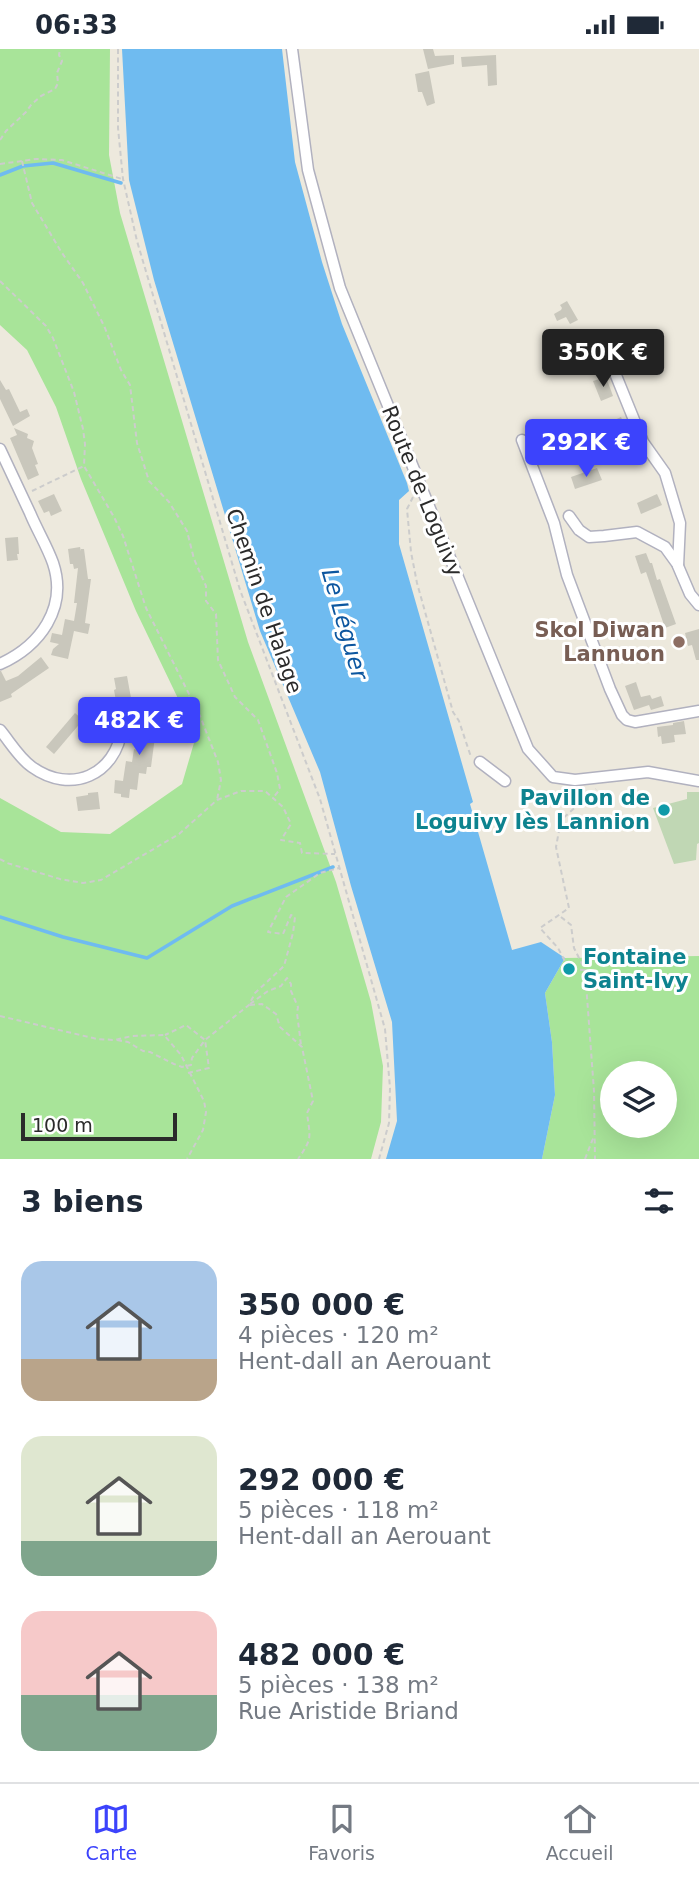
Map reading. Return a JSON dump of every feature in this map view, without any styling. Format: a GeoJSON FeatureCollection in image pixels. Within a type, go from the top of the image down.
{"type":"FeatureCollection","features":[{"type":"Feature","properties":{"kind":"street","name":"Route de Loguivy"},"geometry":{"type":"LineString","coordinates":[[292,49],[308,170],[340,288],[528,749],[553,777],[575,780],[648,772],[699,781]]}},
{"type":"Feature","properties":{"kind":"street"},"geometry":{"type":"LineString","coordinates":[[604,347],[643,442],[666,473],[680,523],[678,566]]}},
{"type":"Feature","properties":{"kind":"street"},"geometry":{"type":"LineString","coordinates":[[522,440],[554,523],[567,575],[622,715],[635,722],[699,711]]}},
{"type":"Feature","properties":{"kind":"street"},"geometry":{"type":"LineString","coordinates":[[0,449],[53,562],[56,574],[55,602],[44,630],[23,652],[0,664]]}},
{"type":"Feature","properties":{"kind":"street"},"geometry":{"type":"LineString","coordinates":[[569,516],[579,530],[589,537],[637,532],[666,547],[690,594],[699,605]]}},
{"type":"Feature","properties":{"kind":"street"},"geometry":{"type":"LineString","coordinates":[[0,730],[24,760],[34,768],[57,778],[70,779],[93,775],[103,769],[113,758],[121,741],[122,728]]}},
{"type":"Feature","properties":{"kind":"street"},"geometry":{"type":"LineString","coordinates":[[480,762],[505,781]]}},
{"type":"Feature","properties":{"kind":"path"},"geometry":{"type":"LineString","coordinates":[[0,140],[30,105],[55,89],[62,61],[60,49]]}},
{"type":"Feature","properties":{"kind":"path","name":"Chemin de Halage"},"geometry":{"type":"LineString","coordinates":[[118,49],[118,128],[123,179],[137,241],[240,590],[320,799],[385,1029],[390,1087],[389,1111],[379,1159]]}},
{"type":"Feature","properties":{"kind":"path"},"geometry":{"type":"LineString","coordinates":[[0,164],[36,159],[62,160],[123,179]]}},
{"type":"Feature","properties":{"kind":"path"},"geometry":{"type":"LineString","coordinates":[[22,161],[32,202],[83,283],[130,385],[137,443],[149,481],[169,502],[187,531],[194,559],[206,586],[206,601],[216,614],[218,660],[235,697],[258,720],[277,773],[280,789],[273,798]]}},
{"type":"Feature","properties":{"kind":"path"},"geometry":{"type":"LineString","coordinates":[[0,281],[46,325],[53,338],[80,417],[85,444],[84,466],[123,536],[146,608],[191,696],[218,762],[222,780],[217,800]]}},
{"type":"Feature","properties":{"kind":"path"},"geometry":{"type":"LineString","coordinates":[[21,496],[84,466]]}},
{"type":"Feature","properties":{"kind":"path"},"geometry":{"type":"LineString","coordinates":[[416,493],[407,509],[417,583],[453,712],[459,721],[472,761],[480,762]]}},
{"type":"Feature","properties":{"kind":"path"},"geometry":{"type":"LineString","coordinates":[[122,728],[140,713],[169,706],[191,696]]}},
{"type":"Feature","properties":{"kind":"path"},"geometry":{"type":"LineString","coordinates":[[585,970],[569,969],[558,948],[540,928],[569,908],[556,847],[561,820],[610,776]]}},
{"type":"Feature","properties":{"kind":"path"},"geometry":{"type":"LineString","coordinates":[[0,859],[60,879],[83,883],[101,880],[179,834],[217,800],[241,791],[265,791],[283,807],[291,824],[281,840],[300,843],[302,853],[335,854]]}},
{"type":"Feature","properties":{"kind":"path"},"geometry":{"type":"LineString","coordinates":[[249,1005],[255,993],[284,966],[295,917],[291,915],[282,934],[268,932],[286,897],[320,873],[339,867]]}},
{"type":"Feature","properties":{"kind":"path"},"geometry":{"type":"LineString","coordinates":[[560,916],[572,925],[574,948],[585,970],[594,1091],[595,1159]]}},
{"type":"Feature","properties":{"kind":"path"},"geometry":{"type":"LineString","coordinates":[[115,1039],[128,1042],[165,1061],[186,1067],[191,1065],[192,1058],[205,1040],[268,991],[281,986],[287,978],[298,1007],[298,1028],[313,1101],[307,1113],[309,1145],[298,1159]]}},
{"type":"Feature","properties":{"kind":"path"},"geometry":{"type":"LineString","coordinates":[[249,1005],[262,1004],[276,1014],[280,1027],[302,1047]]}},
{"type":"Feature","properties":{"kind":"path"},"geometry":{"type":"LineString","coordinates":[[0,1016],[97,1039],[164,1035],[186,1025],[205,1040],[208,1068],[188,1073]]}},
{"type":"Feature","properties":{"kind":"path"},"geometry":{"type":"LineString","coordinates":[[164,1035],[181,1055],[204,1101],[204,1130],[187,1159]]}},
{"type":"Feature","properties":{"kind":"path"},"geometry":{"type":"LineString","coordinates":[[585,1159],[595,1135]]}},
{"type":"Feature","properties":{"kind":"green space"},"geometry":{"type":"Polygon","coordinates":[[[0,49],[110,49],[109,155],[120,213],[248,642],[336,882],[371,1002],[383,1066],[381,1122],[371,1159],[0,1159],[0,798],[61,832],[110,834],[182,784],[196,736],[136,611],[81,479],[56,407],[27,350],[0,325],[0,49]]]}},
{"type":"Feature","properties":{"kind":"green space"},"geometry":{"type":"Polygon","coordinates":[[[687,792],[699,792],[699,843],[696,860],[674,864],[653,808],[687,799],[687,792]]]}},
{"type":"Feature","properties":{"kind":"green space"},"geometry":{"type":"Polygon","coordinates":[[[699,956],[699,1159],[542,1159],[555,1095],[552,1042],[545,993],[565,958],[699,956]]]}},
{"type":"Feature","properties":{"kind":"water","name":"Le Léguer"},"geometry":{"type":"Polygon","coordinates":[[[122,49],[282,49],[295,162],[342,324],[407,483],[409,491],[399,500],[399,544],[473,802],[470,804],[512,950],[541,942],[565,958],[545,993],[552,1042],[555,1095],[542,1159],[386,1159],[397,1121],[392,1022],[320,772],[260,631],[154,280],[129,180],[122,49]]]}},
{"type":"Feature","properties":{"kind":"building"},"geometry":{"type":"Polygon","coordinates":[[[423,49],[433,49],[435,56],[454,55],[454,64],[428,69],[423,49]]]}},
{"type":"Feature","properties":{"kind":"building"},"geometry":{"type":"Polygon","coordinates":[[[496,55],[497,85],[488,86],[487,65],[462,67],[461,57],[496,55]]]}},
{"type":"Feature","properties":{"kind":"building"},"geometry":{"type":"Polygon","coordinates":[[[429,71],[435,103],[427,106],[422,92],[418,92],[415,74],[429,71]]]}},
{"type":"Feature","properties":{"kind":"building"},"geometry":{"type":"Polygon","coordinates":[[[567,301],[578,320],[570,324],[566,317],[557,321],[554,314],[561,310],[560,305],[567,301]]]}},
{"type":"Feature","properties":{"kind":"building"},"geometry":{"type":"Polygon","coordinates":[[[606,377],[613,396],[601,401],[593,381],[606,377]]]}},
{"type":"Feature","properties":{"kind":"building"},"geometry":{"type":"Polygon","coordinates":[[[0,380],[6,390],[9,389],[20,412],[27,409],[30,416],[13,426],[0,399],[0,380]]]}},
{"type":"Feature","properties":{"kind":"building"},"geometry":{"type":"Polygon","coordinates":[[[621,417],[629,436],[618,441],[610,422],[621,417]]]}},
{"type":"Feature","properties":{"kind":"building"},"geometry":{"type":"Polygon","coordinates":[[[14,428],[28,434],[27,438],[34,441],[32,448],[39,475],[28,480],[10,438],[17,435],[14,428]]]}},
{"type":"Feature","properties":{"kind":"building"},"geometry":{"type":"Polygon","coordinates":[[[597,468],[602,480],[575,489],[571,477],[597,468]]]}},
{"type":"Feature","properties":{"kind":"building"},"geometry":{"type":"Polygon","coordinates":[[[54,494],[62,511],[51,516],[49,511],[44,513],[38,501],[54,494]]]}},
{"type":"Feature","properties":{"kind":"building"},"geometry":{"type":"Polygon","coordinates":[[[657,494],[662,505],[641,514],[637,503],[657,494]]]}},
{"type":"Feature","properties":{"kind":"building"},"geometry":{"type":"Polygon","coordinates":[[[18,537],[18,560],[7,561],[5,538],[18,537]]]}},
{"type":"Feature","properties":{"kind":"building"},"geometry":{"type":"Polygon","coordinates":[[[80,547],[81,551],[84,549],[88,579],[91,579],[85,623],[90,624],[88,634],[74,631],[68,659],[51,655],[59,644],[50,642],[52,633],[62,635],[65,619],[74,621],[78,568],[74,569],[73,564],[70,564],[68,549],[80,547]]]}},
{"type":"Feature","properties":{"kind":"building"},"geometry":{"type":"Polygon","coordinates":[[[646,553],[657,580],[660,579],[676,624],[665,628],[646,572],[641,574],[635,556],[646,553]]]}},
{"type":"Feature","properties":{"kind":"building"},"geometry":{"type":"Polygon","coordinates":[[[699,629],[699,660],[696,660],[692,645],[688,646],[685,633],[699,629]]]}},
{"type":"Feature","properties":{"kind":"building"},"geometry":{"type":"Polygon","coordinates":[[[41,657],[49,668],[11,694],[12,697],[0,702],[0,671],[6,681],[18,676],[41,657]]]}},
{"type":"Feature","properties":{"kind":"building"},"geometry":{"type":"Polygon","coordinates":[[[127,676],[131,698],[116,701],[114,678],[127,676]]]}},
{"type":"Feature","properties":{"kind":"building"},"geometry":{"type":"Polygon","coordinates":[[[636,682],[641,697],[650,695],[652,699],[661,696],[664,706],[651,710],[649,705],[634,710],[625,686],[636,682]]]}},
{"type":"Feature","properties":{"kind":"building"},"geometry":{"type":"Polygon","coordinates":[[[75,713],[83,720],[54,754],[46,747],[75,713]]]}},
{"type":"Feature","properties":{"kind":"building"},"geometry":{"type":"Polygon","coordinates":[[[136,721],[162,721],[161,730],[156,729],[151,767],[147,767],[146,774],[139,773],[137,790],[130,789],[129,798],[121,797],[121,794],[114,793],[115,780],[123,781],[126,761],[132,762],[134,749],[137,750],[140,732],[135,731],[136,721]]]}},
{"type":"Feature","properties":{"kind":"building"},"geometry":{"type":"Polygon","coordinates":[[[684,721],[686,734],[674,735],[675,742],[662,744],[657,727],[684,721]]]}},
{"type":"Feature","properties":{"kind":"building"},"geometry":{"type":"Polygon","coordinates":[[[98,792],[100,809],[78,811],[76,797],[98,792]]]}},
{"type":"Feature","properties":{"kind":"waterway"},"geometry":{"type":"LineString","coordinates":[[0,175],[23,166],[53,163],[121,183]]}},
{"type":"Feature","properties":{"kind":"waterway"},"geometry":{"type":"LineString","coordinates":[[0,917],[63,937],[147,958],[232,906],[333,867]]}},
{"type":"Feature","properties":{"kind":"place","name":"Skol Diwan Lannuon"},"geometry":{"type":"Point","coordinates":[679,642]}},
{"type":"Feature","properties":{"kind":"place","name":"Pavillon de Loguivy lès Lannion"},"geometry":{"type":"Point","coordinates":[664,810]}},
{"type":"Feature","properties":{"kind":"place","name":"Fontaine Saint-Ivy"},"geometry":{"type":"Point","coordinates":[569,969]}}]}
